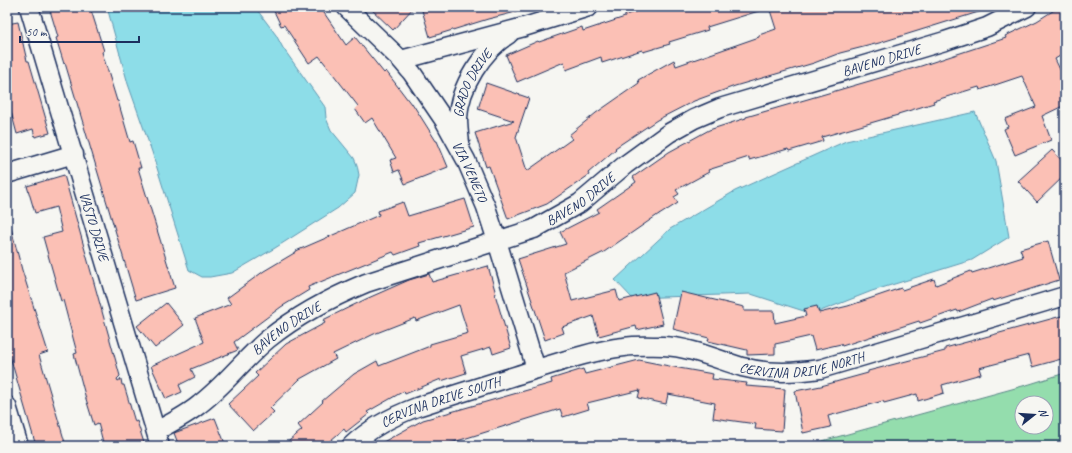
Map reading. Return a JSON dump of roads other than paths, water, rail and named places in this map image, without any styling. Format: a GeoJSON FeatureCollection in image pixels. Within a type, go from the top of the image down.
{"type":"FeatureCollection","features":[{"type":"Feature","properties":{"kind":"street","name":"VASTO DRIVE"},"geometry":{"type":"LineString","coordinates":[[29,7],[158,439]]}},
{"type":"Feature","properties":{"kind":"street","name":"VIA VENETO"},"geometry":{"type":"LineString","coordinates":[[346,7],[401,60],[428,94],[466,160],[486,207],[536,370]]}},
{"type":"Feature","properties":{"kind":"street","name":"GRADO DRIVE"},"geometry":{"type":"LineString","coordinates":[[401,60],[588,7]]}},
{"type":"Feature","properties":{"kind":"street","name":"BAVENO DRIVE"},"geometry":{"type":"LineString","coordinates":[[158,439],[215,392],[268,339],[293,320],[342,293],[366,283],[534,229],[575,206],[594,192],[625,165],[669,133],[694,119],[720,108],[945,41],[987,27],[1027,7]]}},
{"type":"Feature","properties":{"kind":"street","name":"GRADO DRIVE"},"geometry":{"type":"LineString","coordinates":[[466,160],[460,144],[458,117],[460,102],[466,86],[480,61],[490,49],[501,39],[524,26]]}},
{"type":"Feature","properties":{"kind":"street"},"geometry":{"type":"LineString","coordinates":[[7,174],[74,154]]}},
{"type":"Feature","properties":{"kind":"street","name":"CERVINA DRIVE NORTH"},"geometry":{"type":"LineString","coordinates":[[536,370],[605,350],[626,346],[666,346],[683,349],[764,372],[801,372],[820,368],[1065,296]]}},
{"type":"Feature","properties":{"kind":"street","name":"CERVINA DRIVE SOUTH"},"geometry":{"type":"LineString","coordinates":[[351,446],[368,433],[399,414],[536,370]]}},
{"type":"Feature","properties":{"kind":"street"},"geometry":{"type":"LineString","coordinates":[[7,406],[19,446]]}},
{"type":"Feature","properties":{"kind":"water"},"geometry":{"type":"Polygon","coordinates":[[[107,7],[255,7],[325,107],[326,118],[331,130],[354,158],[359,175],[355,193],[338,208],[232,273],[202,277],[189,270],[152,152],[128,84],[107,7]]]}},
{"type":"Feature","properties":{"kind":"water"},"geometry":{"type":"Polygon","coordinates":[[[975,112],[996,161],[1009,237],[972,260],[872,291],[813,314],[751,294],[632,298],[615,280],[670,229],[735,191],[846,141],[975,112]]]}}]}
